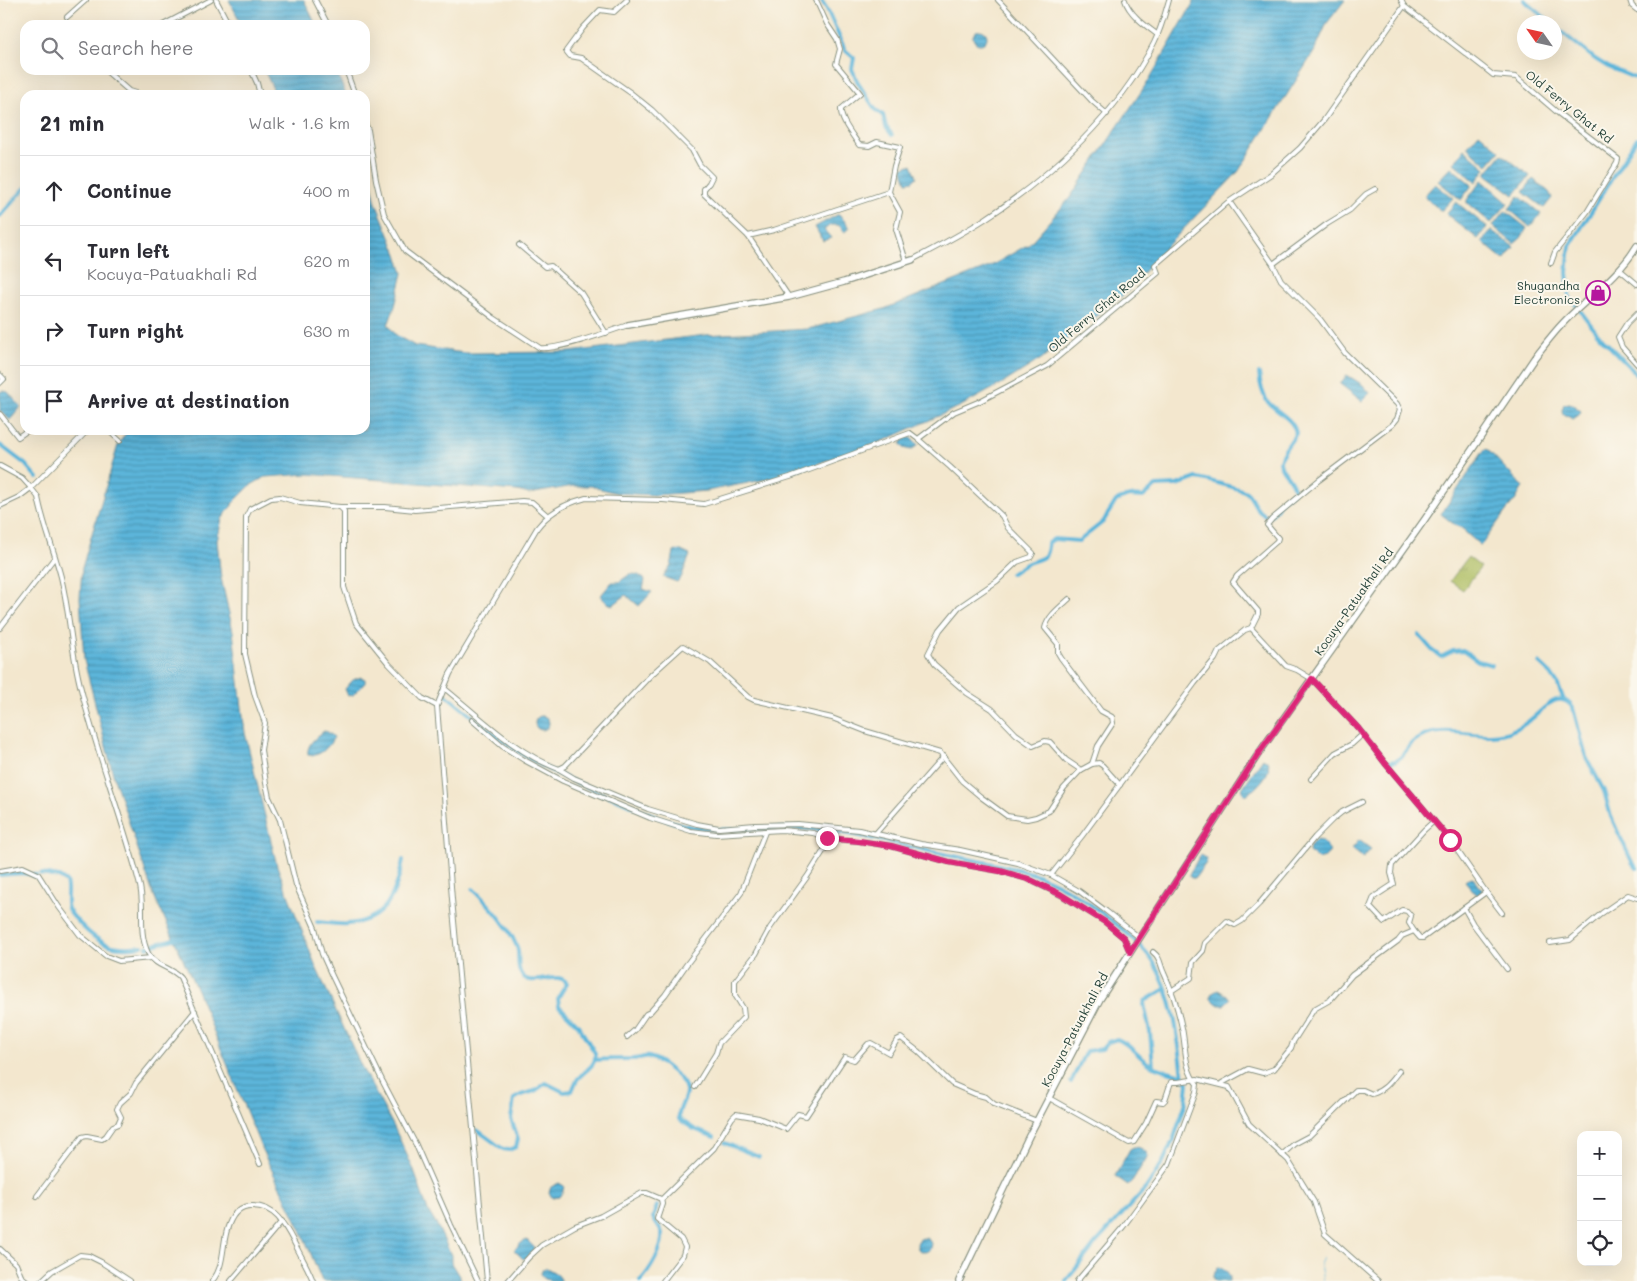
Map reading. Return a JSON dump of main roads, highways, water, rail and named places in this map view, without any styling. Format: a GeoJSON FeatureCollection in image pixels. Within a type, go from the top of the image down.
{"type":"FeatureCollection","features":[{"type":"Feature","properties":{"kind":"main road","name":"Kocuya-Patuakhali Rd"},"geometry":{"type":"LineString","coordinates":[[959,1281],[1037,1121],[1100,999],[1259,753],[1536,357],[1553,335],[1619,269],[1637,246]]}},
{"type":"Feature","properties":{"kind":"main road"},"geometry":{"type":"LineString","coordinates":[[628,325],[789,297],[844,282],[909,260]]}},
{"type":"Feature","properties":{"kind":"water"},"geometry":{"type":"Polygon","coordinates":[[[229,0],[304,0],[314,20],[239,20],[229,0]]]}},
{"type":"Feature","properties":{"kind":"water"},"geometry":{"type":"Polygon","coordinates":[[[1195,0],[1345,0],[1327,23],[1314,52],[1238,172],[1151,263],[1127,292],[1041,359],[1005,382],[961,406],[881,442],[778,477],[707,491],[655,495],[616,493],[591,486],[573,486],[529,494],[517,491],[307,474],[265,477],[251,485],[235,501],[222,519],[217,541],[221,578],[233,631],[245,733],[277,866],[316,967],[363,1070],[393,1125],[413,1168],[428,1211],[451,1255],[451,1263],[462,1281],[322,1281],[301,1230],[262,1150],[197,990],[152,891],[114,778],[84,660],[80,598],[82,568],[118,445],[125,435],[370,435],[370,176],[376,203],[403,273],[388,325],[396,335],[415,346],[465,353],[569,352],[706,335],[808,329],[884,309],[989,267],[1029,244],[1069,199],[1149,80],[1195,0]]]}},
{"type":"Feature","properties":{"kind":"water"},"geometry":{"type":"Polygon","coordinates":[[[977,30],[983,30],[987,37],[983,44],[977,44],[973,40],[973,34],[977,30]]]}},
{"type":"Feature","properties":{"kind":"water"},"geometry":{"type":"Polygon","coordinates":[[[266,75],[338,75],[344,90],[274,90],[266,75]]]}},
{"type":"Feature","properties":{"kind":"water"},"geometry":{"type":"Polygon","coordinates":[[[1479,133],[1500,151],[1488,165],[1467,147],[1479,133]]]}},
{"type":"Feature","properties":{"kind":"water"},"geometry":{"type":"Polygon","coordinates":[[[1464,149],[1486,168],[1476,182],[1454,163],[1464,149]]]}},
{"type":"Feature","properties":{"kind":"water"},"geometry":{"type":"Polygon","coordinates":[[[1502,154],[1530,176],[1514,195],[1487,175],[1487,172],[1502,154]]]}},
{"type":"Feature","properties":{"kind":"water"},"geometry":{"type":"Polygon","coordinates":[[[912,164],[917,177],[913,181],[907,182],[902,168],[912,164]]]}},
{"type":"Feature","properties":{"kind":"water"},"geometry":{"type":"Polygon","coordinates":[[[1451,167],[1472,185],[1461,200],[1438,181],[1451,167]]]}},
{"type":"Feature","properties":{"kind":"water"},"geometry":{"type":"Polygon","coordinates":[[[1533,179],[1549,192],[1552,198],[1544,208],[1523,192],[1533,179]]]}},
{"type":"Feature","properties":{"kind":"water"},"geometry":{"type":"Polygon","coordinates":[[[1482,180],[1508,203],[1491,223],[1467,203],[1467,200],[1482,180]]]}},
{"type":"Feature","properties":{"kind":"water"},"geometry":{"type":"Polygon","coordinates":[[[1435,184],[1453,198],[1441,211],[1424,196],[1435,184]]]}},
{"type":"Feature","properties":{"kind":"water"},"geometry":{"type":"Polygon","coordinates":[[[1519,196],[1541,214],[1530,227],[1509,209],[1519,196]]]}},
{"type":"Feature","properties":{"kind":"water"},"geometry":{"type":"Polygon","coordinates":[[[1456,202],[1487,227],[1478,239],[1446,214],[1456,202]]]}},
{"type":"Feature","properties":{"kind":"water"},"geometry":{"type":"Polygon","coordinates":[[[1505,211],[1527,228],[1521,238],[1514,244],[1493,226],[1505,211]]]}},
{"type":"Feature","properties":{"kind":"water"},"geometry":{"type":"Polygon","coordinates":[[[839,214],[850,228],[844,232],[839,225],[830,225],[824,230],[831,238],[823,241],[815,227],[839,214]]]}},
{"type":"Feature","properties":{"kind":"water"},"geometry":{"type":"Polygon","coordinates":[[[1491,230],[1514,247],[1504,260],[1482,242],[1491,230]]]}},
{"type":"Feature","properties":{"kind":"water"},"geometry":{"type":"Polygon","coordinates":[[[1347,375],[1363,385],[1370,393],[1362,401],[1340,384],[1347,375]]]}},
{"type":"Feature","properties":{"kind":"water"},"geometry":{"type":"Polygon","coordinates":[[[0,392],[8,392],[20,406],[10,420],[0,411],[0,392]]]}},
{"type":"Feature","properties":{"kind":"water"},"geometry":{"type":"Polygon","coordinates":[[[1570,403],[1581,411],[1573,419],[1563,414],[1562,410],[1564,404],[1570,403]]]}},
{"type":"Feature","properties":{"kind":"water"},"geometry":{"type":"Polygon","coordinates":[[[905,437],[912,438],[918,445],[911,450],[904,448],[901,444],[905,437]]]}},
{"type":"Feature","properties":{"kind":"water"},"geometry":{"type":"Polygon","coordinates":[[[1485,449],[1523,487],[1515,501],[1480,545],[1463,528],[1456,526],[1441,514],[1485,449]]]}},
{"type":"Feature","properties":{"kind":"water"},"geometry":{"type":"Polygon","coordinates":[[[679,550],[690,555],[681,578],[677,582],[663,577],[671,566],[674,552],[679,550]]]}},
{"type":"Feature","properties":{"kind":"water"},"geometry":{"type":"Polygon","coordinates":[[[630,574],[642,577],[645,580],[643,589],[652,592],[639,606],[626,595],[613,605],[607,603],[601,597],[612,582],[619,582],[630,574]]]}},
{"type":"Feature","properties":{"kind":"water"},"geometry":{"type":"Polygon","coordinates":[[[361,677],[365,679],[365,683],[353,695],[348,696],[345,689],[353,680],[361,677]]]}},
{"type":"Feature","properties":{"kind":"water"},"geometry":{"type":"Polygon","coordinates":[[[539,716],[545,716],[549,723],[545,730],[539,730],[535,726],[535,720],[539,716]]]}},
{"type":"Feature","properties":{"kind":"water"},"geometry":{"type":"Polygon","coordinates":[[[324,731],[334,737],[332,741],[320,753],[308,755],[310,745],[324,731]]]}},
{"type":"Feature","properties":{"kind":"water"},"geometry":{"type":"Polygon","coordinates":[[[1263,758],[1269,763],[1267,774],[1255,788],[1245,795],[1242,791],[1243,787],[1263,758]]]}},
{"type":"Feature","properties":{"kind":"water"},"geometry":{"type":"Polygon","coordinates":[[[1315,840],[1322,842],[1329,850],[1330,852],[1325,857],[1318,859],[1309,852],[1310,846],[1315,840]]]}},
{"type":"Feature","properties":{"kind":"water"},"geometry":{"type":"Polygon","coordinates":[[[1359,840],[1371,849],[1363,858],[1352,849],[1359,840]]]}},
{"type":"Feature","properties":{"kind":"water"},"geometry":{"type":"Polygon","coordinates":[[[1200,855],[1207,859],[1206,863],[1195,878],[1191,878],[1189,875],[1200,855]]]}},
{"type":"Feature","properties":{"kind":"water"},"geometry":{"type":"Polygon","coordinates":[[[1473,877],[1483,891],[1478,896],[1465,881],[1473,877]]]}},
{"type":"Feature","properties":{"kind":"water"},"geometry":{"type":"Polygon","coordinates":[[[1218,990],[1230,999],[1224,1005],[1219,1005],[1211,999],[1211,994],[1218,990]]]}},
{"type":"Feature","properties":{"kind":"water"},"geometry":{"type":"Polygon","coordinates":[[[1134,1147],[1142,1149],[1148,1156],[1128,1185],[1115,1176],[1130,1149],[1134,1147]]]}},
{"type":"Feature","properties":{"kind":"water"},"geometry":{"type":"Polygon","coordinates":[[[559,1183],[564,1186],[563,1191],[559,1197],[552,1198],[549,1192],[551,1187],[559,1183]]]}},
{"type":"Feature","properties":{"kind":"water"},"geometry":{"type":"Polygon","coordinates":[[[921,1238],[927,1238],[931,1245],[927,1252],[921,1252],[917,1248],[917,1242],[921,1238]]]}},
{"type":"Feature","properties":{"kind":"water"},"geometry":{"type":"Polygon","coordinates":[[[527,1240],[534,1247],[533,1251],[523,1259],[514,1250],[527,1240]]]}},
{"type":"Feature","properties":{"kind":"water"},"geometry":{"type":"Polygon","coordinates":[[[1218,1267],[1227,1272],[1230,1277],[1229,1281],[1216,1281],[1213,1279],[1213,1275],[1218,1267]]]}},
{"type":"Feature","properties":{"kind":"water"},"geometry":{"type":"Polygon","coordinates":[[[547,1268],[557,1274],[561,1279],[560,1281],[551,1281],[543,1278],[541,1273],[543,1269],[547,1268]]]}},
{"type":"Feature","properties":{"kind":"waterway"},"geometry":{"type":"LineString","coordinates":[[821,0],[827,9],[845,50],[854,58],[852,69],[858,83],[875,109],[883,115],[886,127],[892,135]]}},
{"type":"Feature","properties":{"kind":"waterway"},"geometry":{"type":"LineString","coordinates":[[1524,0],[1542,15]]}},
{"type":"Feature","properties":{"kind":"waterway"},"geometry":{"type":"LineString","coordinates":[[1562,32],[1595,59],[1608,67],[1637,79]]}},
{"type":"Feature","properties":{"kind":"waterway"},"geometry":{"type":"LineString","coordinates":[[1637,138],[1570,246],[1567,272],[1569,296],[1597,333],[1637,375]]}},
{"type":"Feature","properties":{"kind":"waterway"},"geometry":{"type":"LineString","coordinates":[[0,216],[20,194]]}},
{"type":"Feature","properties":{"kind":"waterway"},"geometry":{"type":"LineString","coordinates":[[1011,574],[1028,563],[1043,558],[1047,553],[1048,543],[1054,539],[1079,541],[1103,522],[1116,501],[1129,496],[1143,497],[1156,486],[1177,485],[1197,478],[1207,480],[1246,492],[1261,513],[1265,515],[1272,514],[1282,500],[1294,490],[1292,482],[1280,465],[1280,461],[1284,450],[1296,433],[1288,419],[1267,401],[1259,374]]}},
{"type":"Feature","properties":{"kind":"waterway"},"geometry":{"type":"LineString","coordinates":[[0,445],[25,464],[37,478]]}},
{"type":"Feature","properties":{"kind":"waterway"},"geometry":{"type":"LineString","coordinates":[[1419,635],[1441,657],[1453,651],[1463,650],[1478,661],[1492,665]]}},
{"type":"Feature","properties":{"kind":"waterway"},"geometry":{"type":"LineString","coordinates":[[1539,663],[1551,674],[1564,700]]}},
{"type":"Feature","properties":{"kind":"waterway"},"geometry":{"type":"LineString","coordinates":[[445,694],[504,741],[542,766],[581,785],[668,820],[699,828],[731,830],[794,828],[839,832],[1012,868],[1040,876],[1069,890],[1096,908],[1135,940],[1154,963],[1171,1003],[1183,1076],[1188,1083],[1186,1102],[1174,1138],[1163,1162],[1146,1188],[1096,1243],[1066,1281]]}},
{"type":"Feature","properties":{"kind":"waterway"},"geometry":{"type":"LineString","coordinates":[[1390,762],[1397,760],[1409,746],[1426,735],[1437,732],[1481,735],[1503,734],[1524,724],[1556,700],[1567,702],[1573,708],[1586,757],[1604,791],[1611,817],[1632,862],[1637,868]]}},
{"type":"Feature","properties":{"kind":"waterway"},"geometry":{"type":"LineString","coordinates":[[317,922],[348,924],[372,918],[387,904],[393,894],[403,860]]}},
{"type":"Feature","properties":{"kind":"waterway"},"geometry":{"type":"LineString","coordinates":[[0,875],[22,873],[36,875]]}},
{"type":"Feature","properties":{"kind":"waterway"},"geometry":{"type":"LineString","coordinates":[[41,874],[59,877],[66,882],[68,909],[94,937],[115,946],[142,946]]}},
{"type":"Feature","properties":{"kind":"waterway"},"geometry":{"type":"LineString","coordinates":[[473,889],[509,931],[518,950],[521,974],[531,980],[557,978],[563,979],[567,983],[558,998],[559,1006],[578,1025],[595,1053],[594,1062],[577,1080],[572,1091],[564,1092],[546,1083],[535,1091],[514,1099],[511,1119],[518,1139],[516,1147],[509,1150],[503,1149],[477,1130]]}},
{"type":"Feature","properties":{"kind":"waterway"},"geometry":{"type":"LineString","coordinates":[[147,947],[177,938]]}},
{"type":"Feature","properties":{"kind":"waterway"},"geometry":{"type":"LineString","coordinates":[[1153,1066],[1150,1032],[1144,1004],[1145,1001],[1165,989]]}},
{"type":"Feature","properties":{"kind":"waterway"},"geometry":{"type":"LineString","coordinates":[[1071,1082],[1086,1051],[1102,1049],[1108,1042],[1117,1039],[1127,1044],[1143,1060],[1153,1066],[1183,1076]]}},
{"type":"Feature","properties":{"kind":"waterway"},"geometry":{"type":"LineString","coordinates":[[595,1060],[647,1057],[659,1062],[671,1070],[685,1086],[686,1094],[679,1111],[679,1119],[694,1129],[714,1137]]}},
{"type":"Feature","properties":{"kind":"waterway"},"geometry":{"type":"LineString","coordinates":[[725,1143],[759,1157]]}},
{"type":"Feature","properties":{"kind":"waterway"},"geometry":{"type":"LineString","coordinates":[[640,1281],[648,1272],[661,1246],[662,1234],[653,1217],[657,1206]]}},
{"type":"Feature","properties":{"kind":"waterway"},"geometry":{"type":"LineString","coordinates":[[1323,1258],[1320,1264],[1323,1281]]}},
{"type":"Feature","properties":{"kind":"place","name":"Shugandha Electronics"},"geometry":{"type":"Point","coordinates":[1598,293]}}]}
